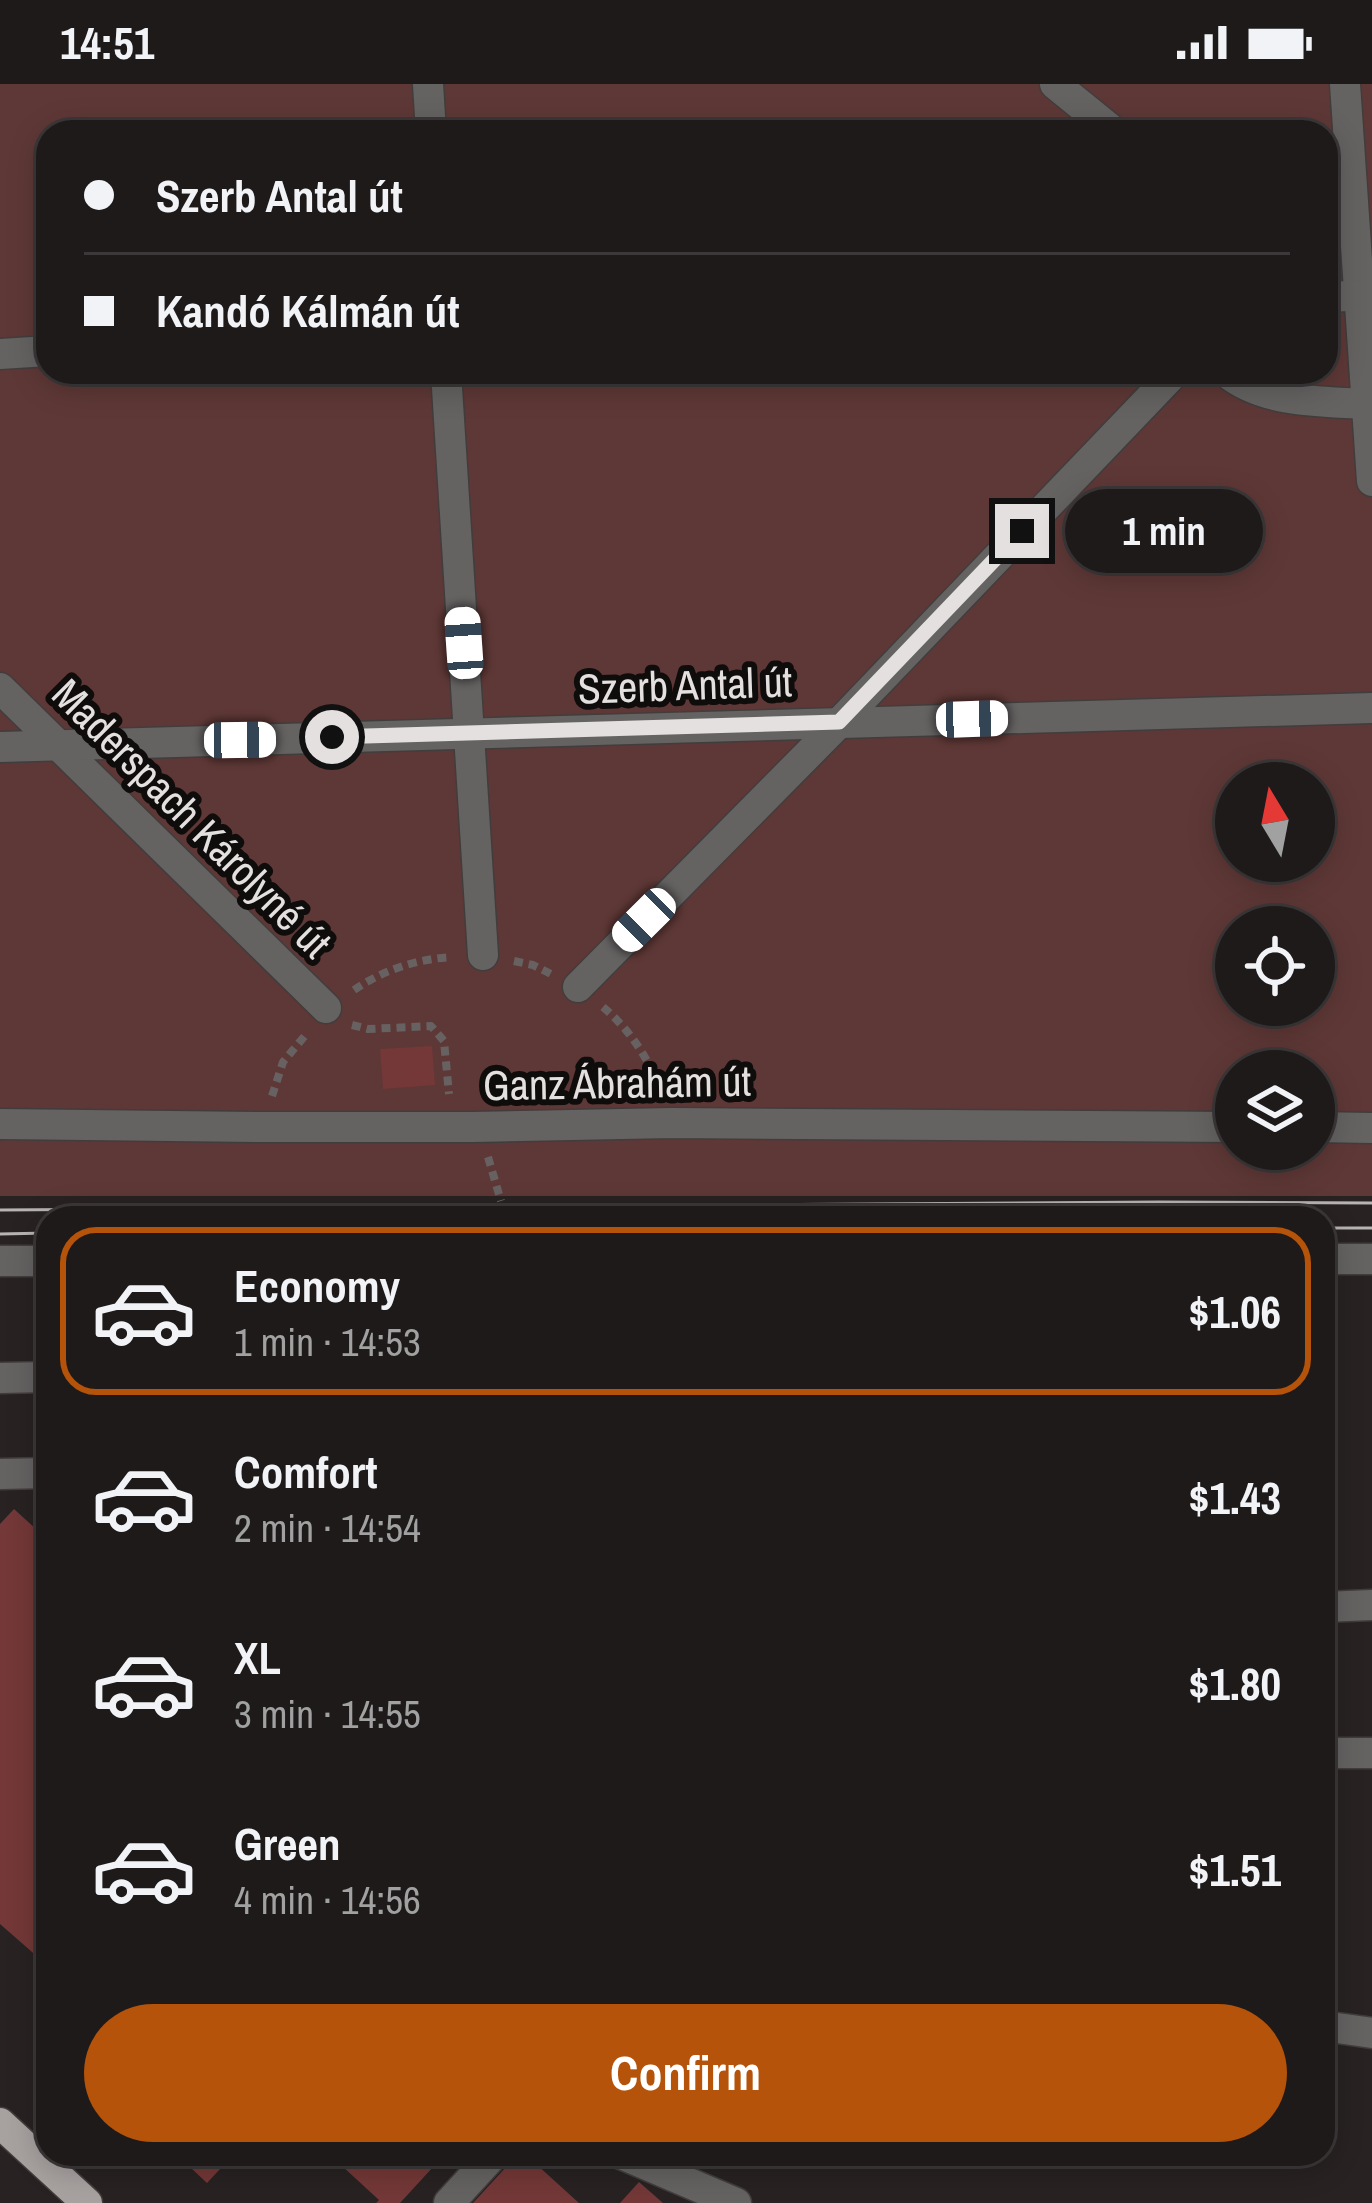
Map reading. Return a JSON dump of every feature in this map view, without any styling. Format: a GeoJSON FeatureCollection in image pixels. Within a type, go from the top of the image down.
{"type":"FeatureCollection","features":[{"type":"Feature","properties":{"kind":"main road"},"geometry":{"type":"LineString","coordinates":[[0,2123],[36,2156]]}},
{"type":"Feature","properties":{"kind":"main road"},"geometry":{"type":"LineString","coordinates":[[47,2166],[87,2203]]}},
{"type":"Feature","properties":{"kind":"street"},"geometry":{"type":"LineString","coordinates":[[428,84],[430,120]]}},
{"type":"Feature","properties":{"kind":"street"},"geometry":{"type":"LineString","coordinates":[[1055,84],[1099,120]]}},
{"type":"Feature","properties":{"kind":"street"},"geometry":{"type":"LineString","coordinates":[[1345,84],[1350,190],[1366,296],[1372,481]]}},
{"type":"Feature","properties":{"kind":"street"},"geometry":{"type":"LineString","coordinates":[[0,354],[36,352]]}},
{"type":"Feature","properties":{"kind":"street"},"geometry":{"type":"LineString","coordinates":[[447,384],[483,955]]}},
{"type":"Feature","properties":{"kind":"street"},"geometry":{"type":"LineString","coordinates":[[578,986],[1163,384]]}},
{"type":"Feature","properties":{"kind":"street"},"geometry":{"type":"LineString","coordinates":[[1240,384],[1298,399],[1369,407]]}},
{"type":"Feature","properties":{"kind":"street","name":"Maderspach Károlyné út"},"geometry":{"type":"LineString","coordinates":[[0,688],[326,1009]]}},
{"type":"Feature","properties":{"kind":"street","name":"Szerb Antal út"},"geometry":{"type":"LineString","coordinates":[[0,746],[1372,708]]}},
{"type":"Feature","properties":{"kind":"street","name":"Ganz Ábrahám út"},"geometry":{"type":"LineString","coordinates":[[0,1124],[1215,1127]]}},
{"type":"Feature","properties":{"kind":"street"},"geometry":{"type":"LineString","coordinates":[[1335,1127],[1372,1128]]}},
{"type":"Feature","properties":{"kind":"street"},"geometry":{"type":"LineString","coordinates":[[1335,1258],[1372,1258]]}},
{"type":"Feature","properties":{"kind":"street"},"geometry":{"type":"LineString","coordinates":[[0,1261],[36,1261]]}},
{"type":"Feature","properties":{"kind":"street"},"geometry":{"type":"LineString","coordinates":[[0,1378],[36,1377]]}},
{"type":"Feature","properties":{"kind":"street"},"geometry":{"type":"LineString","coordinates":[[0,1474],[36,1473]]}},
{"type":"Feature","properties":{"kind":"street"},"geometry":{"type":"LineString","coordinates":[[1335,1607],[1372,1605]]}},
{"type":"Feature","properties":{"kind":"street"},"geometry":{"type":"LineString","coordinates":[[1335,1753],[1372,1753]]}},
{"type":"Feature","properties":{"kind":"street"},"geometry":{"type":"LineString","coordinates":[[1335,2028],[1372,2033]]}},
{"type":"Feature","properties":{"kind":"street"},"geometry":{"type":"LineString","coordinates":[[449,2203],[483,2166]]}},
{"type":"Feature","properties":{"kind":"street"},"geometry":{"type":"LineString","coordinates":[[649,2166],[736,2203]]}},
{"type":"Feature","properties":{"kind":"path"},"geometry":{"type":"LineString","coordinates":[[261,1127],[284,1062],[326,1009],[373,976],[427,958],[483,955],[533,965],[578,986],[622,1023],[653,1070],[672,1123]]}},
{"type":"Feature","properties":{"kind":"path"},"geometry":{"type":"LineString","coordinates":[[326,1009],[340,1022],[368,1029],[431,1026],[444,1041],[449,1098],[488,1157],[501,1201]]}},
{"type":"Feature","properties":{"kind":"shaded area"},"geometry":{"type":"Polygon","coordinates":[[[0,84],[1372,84],[1372,1196],[0,1196],[0,84]]]}},
{"type":"Feature","properties":{"kind":"building"},"geometry":{"type":"Polygon","coordinates":[[[432,1046],[435,1085],[383,1089],[380,1049],[432,1046]]]}},
{"type":"Feature","properties":{"kind":"building"},"geometry":{"type":"Polygon","coordinates":[[[14,1509],[36,1529],[36,1956],[0,1924],[0,1524],[14,1509]]]}},
{"type":"Feature","properties":{"kind":"building"},"geometry":{"type":"Polygon","coordinates":[[[189,2166],[223,2166],[207,2183],[189,2166]]]}},
{"type":"Feature","properties":{"kind":"building"},"geometry":{"type":"Polygon","coordinates":[[[342,2166],[434,2166],[400,2203],[376,2203],[379,2200],[342,2166]]]}},
{"type":"Feature","properties":{"kind":"building"},"geometry":{"type":"Polygon","coordinates":[[[507,2166],[538,2166],[579,2203],[473,2203],[507,2166]]]}},
{"type":"Feature","properties":{"kind":"building"},"geometry":{"type":"Polygon","coordinates":[[[639,2182],[663,2203],[620,2203],[639,2182]]]}},
{"type":"Feature","properties":{"kind":"tram line"},"geometry":{"type":"LineString","coordinates":[[580,1206],[1372,1203]]}},
{"type":"Feature","properties":{"kind":"tram line"},"geometry":{"type":"LineString","coordinates":[[0,1210],[36,1210]]}},
{"type":"Feature","properties":{"kind":"tram line"},"geometry":{"type":"LineString","coordinates":[[1335,1228],[1372,1228]]}},
{"type":"Feature","properties":{"kind":"tram line"},"geometry":{"type":"LineString","coordinates":[[0,1234],[36,1233]]}},
{"type":"Feature","properties":{"kind":"route"},"geometry":{"type":"LineString","coordinates":[[332,737],[839,722],[1022,531]]}}]}
